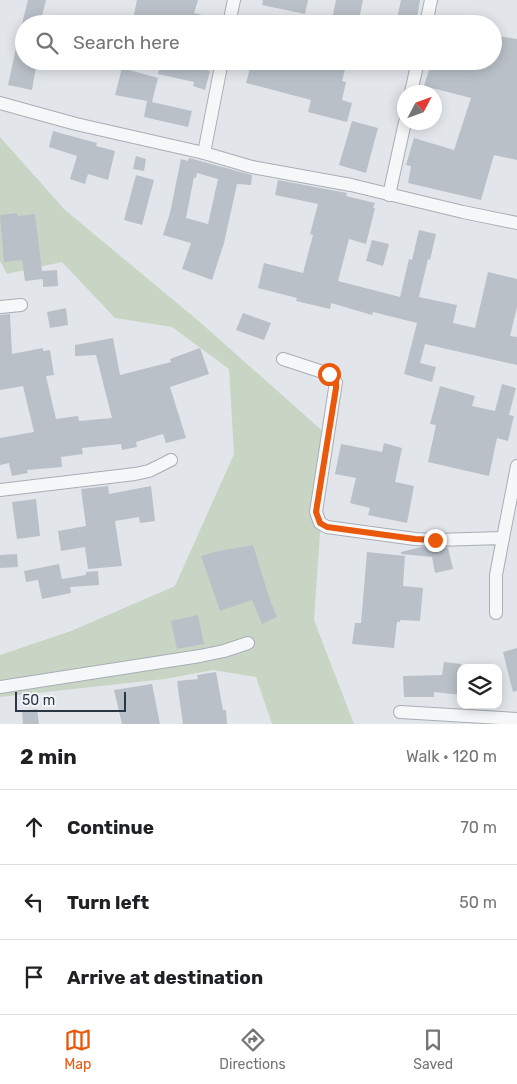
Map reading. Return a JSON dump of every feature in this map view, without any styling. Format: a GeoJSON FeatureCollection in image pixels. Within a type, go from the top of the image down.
{"type":"FeatureCollection","features":[{"type":"Feature","properties":{"kind":"street"},"geometry":{"type":"LineString","coordinates":[[231,15],[234,0]]}},
{"type":"Feature","properties":{"kind":"street"},"geometry":{"type":"LineString","coordinates":[[428,15],[431,0]]}},
{"type":"Feature","properties":{"kind":"street"},"geometry":{"type":"LineString","coordinates":[[204,153],[220,70]]}},
{"type":"Feature","properties":{"kind":"street"},"geometry":{"type":"LineString","coordinates":[[413,85],[416,70]]}},
{"type":"Feature","properties":{"kind":"street"},"geometry":{"type":"LineString","coordinates":[[0,103],[76,124],[204,153],[252,167],[351,185],[517,223]]}},
{"type":"Feature","properties":{"kind":"street"},"geometry":{"type":"LineString","coordinates":[[389,194],[402,130]]}},
{"type":"Feature","properties":{"kind":"street"},"geometry":{"type":"LineString","coordinates":[[0,307],[21,305]]}},
{"type":"Feature","properties":{"kind":"street"},"geometry":{"type":"LineString","coordinates":[[283,359],[329,374],[336,382],[316,512],[320,523],[327,527],[415,539],[502,538]]}},
{"type":"Feature","properties":{"kind":"street"},"geometry":{"type":"LineString","coordinates":[[0,490],[135,474],[148,471],[171,460]]}},
{"type":"Feature","properties":{"kind":"street"},"geometry":{"type":"LineString","coordinates":[[496,612],[496,575],[517,466]]}},
{"type":"Feature","properties":{"kind":"street"},"geometry":{"type":"LineString","coordinates":[[0,687],[200,656],[248,643]]}},
{"type":"Feature","properties":{"kind":"street"},"geometry":{"type":"LineString","coordinates":[[400,712],[517,719]]}},
{"type":"Feature","properties":{"kind":"green space"},"geometry":{"type":"Polygon","coordinates":[[[0,137],[65,210],[201,323],[327,435],[314,620],[354,724],[272,724],[256,677],[213,670],[165,679],[0,697],[0,655],[71,631],[175,586],[234,454],[229,369],[172,327],[115,318],[62,262],[7,274],[0,261],[0,137]]]}},
{"type":"Feature","properties":{"kind":"building"},"geometry":{"type":"Polygon","coordinates":[[[28,0],[46,0],[42,15],[24,15],[28,0]]]}},
{"type":"Feature","properties":{"kind":"building"},"geometry":{"type":"Polygon","coordinates":[[[137,0],[198,0],[194,13],[203,15],[134,15],[137,0]]]}},
{"type":"Feature","properties":{"kind":"building"},"geometry":{"type":"Polygon","coordinates":[[[263,0],[308,0],[305,14],[262,5],[263,0]]]}},
{"type":"Feature","properties":{"kind":"building"},"geometry":{"type":"Polygon","coordinates":[[[336,0],[363,0],[360,15],[333,15],[336,0]]]}},
{"type":"Feature","properties":{"kind":"building"},"geometry":{"type":"Polygon","coordinates":[[[401,0],[420,0],[418,15],[398,15],[401,0]]]}},
{"type":"Feature","properties":{"kind":"building"},"geometry":{"type":"Polygon","coordinates":[[[502,37],[517,39],[517,160],[494,155],[481,200],[408,183],[411,166],[406,165],[414,138],[454,150],[471,98],[442,91],[442,85],[424,85],[429,70],[502,70],[502,37]]]}},
{"type":"Feature","properties":{"kind":"building"},"geometry":{"type":"Polygon","coordinates":[[[15,53],[15,70],[35,70],[32,90],[8,85],[15,53]]]}},
{"type":"Feature","properties":{"kind":"building"},"geometry":{"type":"Polygon","coordinates":[[[121,70],[129,70],[158,78],[152,102],[192,111],[188,127],[144,117],[147,101],[115,95],[121,70]]]}},
{"type":"Feature","properties":{"kind":"building"},"geometry":{"type":"Polygon","coordinates":[[[159,70],[210,71],[205,90],[193,86],[194,82],[158,74],[159,70]]]}},
{"type":"Feature","properties":{"kind":"building"},"geometry":{"type":"Polygon","coordinates":[[[250,70],[345,70],[342,81],[346,82],[342,100],[352,103],[347,122],[308,112],[311,100],[246,83],[250,70]]]}},
{"type":"Feature","properties":{"kind":"building"},"geometry":{"type":"Polygon","coordinates":[[[352,121],[378,128],[366,173],[339,165],[352,121]]]}},
{"type":"Feature","properties":{"kind":"building"},"geometry":{"type":"Polygon","coordinates":[[[53,131],[97,143],[96,146],[115,151],[108,180],[88,174],[85,184],[70,179],[77,156],[49,147],[53,131]]]}},
{"type":"Feature","properties":{"kind":"building"},"geometry":{"type":"Polygon","coordinates":[[[136,156],[146,159],[144,171],[133,169],[136,156]]]}},
{"type":"Feature","properties":{"kind":"building"},"geometry":{"type":"Polygon","coordinates":[[[189,158],[252,175],[251,185],[237,184],[224,243],[212,280],[182,269],[191,243],[163,235],[170,213],[181,159],[188,161],[189,158]],[[197,173],[196,178],[194,177],[186,218],[208,224],[218,179],[197,173]]]}},
{"type":"Feature","properties":{"kind":"building"},"geometry":{"type":"Polygon","coordinates":[[[136,175],[154,180],[142,225],[124,220],[136,175]]]}},
{"type":"Feature","properties":{"kind":"building"},"geometry":{"type":"Polygon","coordinates":[[[278,180],[347,193],[346,196],[375,203],[366,244],[349,239],[338,281],[400,297],[409,259],[412,260],[419,230],[436,234],[419,297],[457,305],[453,323],[475,328],[488,272],[517,279],[517,307],[510,336],[517,337],[517,365],[425,344],[420,363],[436,367],[432,382],[404,374],[417,323],[373,312],[372,315],[331,303],[330,309],[296,301],[297,298],[258,288],[264,263],[303,273],[313,235],[310,234],[318,204],[275,195],[278,180]]]}},
{"type":"Feature","properties":{"kind":"building"},"geometry":{"type":"Polygon","coordinates":[[[17,213],[18,216],[35,214],[42,271],[57,270],[58,286],[43,287],[43,279],[25,281],[22,260],[4,262],[0,215],[17,213]]]}},
{"type":"Feature","properties":{"kind":"building"},"geometry":{"type":"Polygon","coordinates":[[[372,240],[389,244],[383,266],[366,261],[372,240]]]}},
{"type":"Feature","properties":{"kind":"building"},"geometry":{"type":"Polygon","coordinates":[[[66,308],[68,325],[50,328],[47,312],[66,308]]]}},
{"type":"Feature","properties":{"kind":"building"},"geometry":{"type":"Polygon","coordinates":[[[243,313],[271,323],[264,340],[236,330],[243,313]]]}},
{"type":"Feature","properties":{"kind":"building"},"geometry":{"type":"Polygon","coordinates":[[[10,314],[12,354],[43,348],[43,351],[50,350],[54,375],[46,376],[56,419],[78,416],[79,421],[112,418],[96,355],[75,356],[75,345],[113,338],[120,375],[171,362],[170,359],[200,348],[209,374],[170,387],[186,438],[166,443],[163,434],[136,442],[137,447],[122,450],[121,444],[82,448],[83,454],[61,457],[62,467],[27,470],[28,473],[12,476],[9,463],[0,465],[0,438],[34,432],[23,386],[0,390],[0,315],[10,314]]]}},
{"type":"Feature","properties":{"kind":"building"},"geometry":{"type":"Polygon","coordinates":[[[502,384],[516,388],[509,415],[514,416],[508,441],[497,438],[489,476],[428,462],[436,425],[430,424],[440,386],[475,396],[472,406],[495,411],[502,384]]]}},
{"type":"Feature","properties":{"kind":"building"},"geometry":{"type":"Polygon","coordinates":[[[384,443],[402,448],[395,482],[414,486],[407,523],[368,515],[370,508],[350,503],[356,478],[335,474],[341,444],[382,452],[384,443]]]}},
{"type":"Feature","properties":{"kind":"building"},"geometry":{"type":"Polygon","coordinates":[[[108,486],[109,494],[151,486],[155,521],[140,523],[139,517],[115,521],[122,566],[88,569],[85,547],[61,551],[58,531],[86,526],[81,489],[108,486]]]}},
{"type":"Feature","properties":{"kind":"building"},"geometry":{"type":"Polygon","coordinates":[[[36,499],[40,536],[17,539],[12,502],[36,499]]]}},
{"type":"Feature","properties":{"kind":"building"},"geometry":{"type":"Polygon","coordinates":[[[253,545],[277,617],[262,624],[252,600],[220,611],[201,556],[253,545]]]}},
{"type":"Feature","properties":{"kind":"building"},"geometry":{"type":"Polygon","coordinates":[[[421,547],[448,548],[453,569],[435,573],[432,557],[401,554],[401,552],[421,547]]]}},
{"type":"Feature","properties":{"kind":"building"},"geometry":{"type":"Polygon","coordinates":[[[367,552],[405,556],[403,586],[423,588],[420,621],[400,620],[400,622],[397,622],[394,648],[352,644],[355,623],[361,623],[367,552]]]}},
{"type":"Feature","properties":{"kind":"building"},"geometry":{"type":"Polygon","coordinates":[[[17,554],[18,567],[0,568],[0,555],[17,554]]]}},
{"type":"Feature","properties":{"kind":"building"},"geometry":{"type":"Polygon","coordinates":[[[59,564],[62,579],[86,575],[86,572],[98,571],[99,585],[70,587],[71,593],[42,599],[38,580],[26,582],[24,571],[59,564]]]}},
{"type":"Feature","properties":{"kind":"building"},"geometry":{"type":"Polygon","coordinates":[[[198,615],[204,644],[177,649],[171,621],[198,615]]]}},
{"type":"Feature","properties":{"kind":"building"},"geometry":{"type":"Polygon","coordinates":[[[517,648],[517,691],[513,692],[503,652],[517,648]]]}},
{"type":"Feature","properties":{"kind":"building"},"geometry":{"type":"Polygon","coordinates":[[[444,662],[461,664],[457,664],[457,695],[434,692],[434,697],[404,697],[403,676],[442,675],[444,662]]]}},
{"type":"Feature","properties":{"kind":"building"},"geometry":{"type":"Polygon","coordinates":[[[216,672],[223,710],[226,710],[227,724],[183,724],[177,681],[198,679],[197,675],[216,672]]]}},
{"type":"Feature","properties":{"kind":"building"},"geometry":{"type":"Polygon","coordinates":[[[152,684],[160,724],[122,724],[114,690],[152,684]]]}},
{"type":"Feature","properties":{"kind":"building"},"geometry":{"type":"Polygon","coordinates":[[[37,709],[39,724],[23,724],[22,711],[37,709]]]}},
{"type":"Feature","properties":{"kind":"route"},"geometry":{"type":"LineString","coordinates":[[329,374],[336,382],[336,388],[316,512],[317,519],[323,526],[327,527],[435,540]]}}]}
